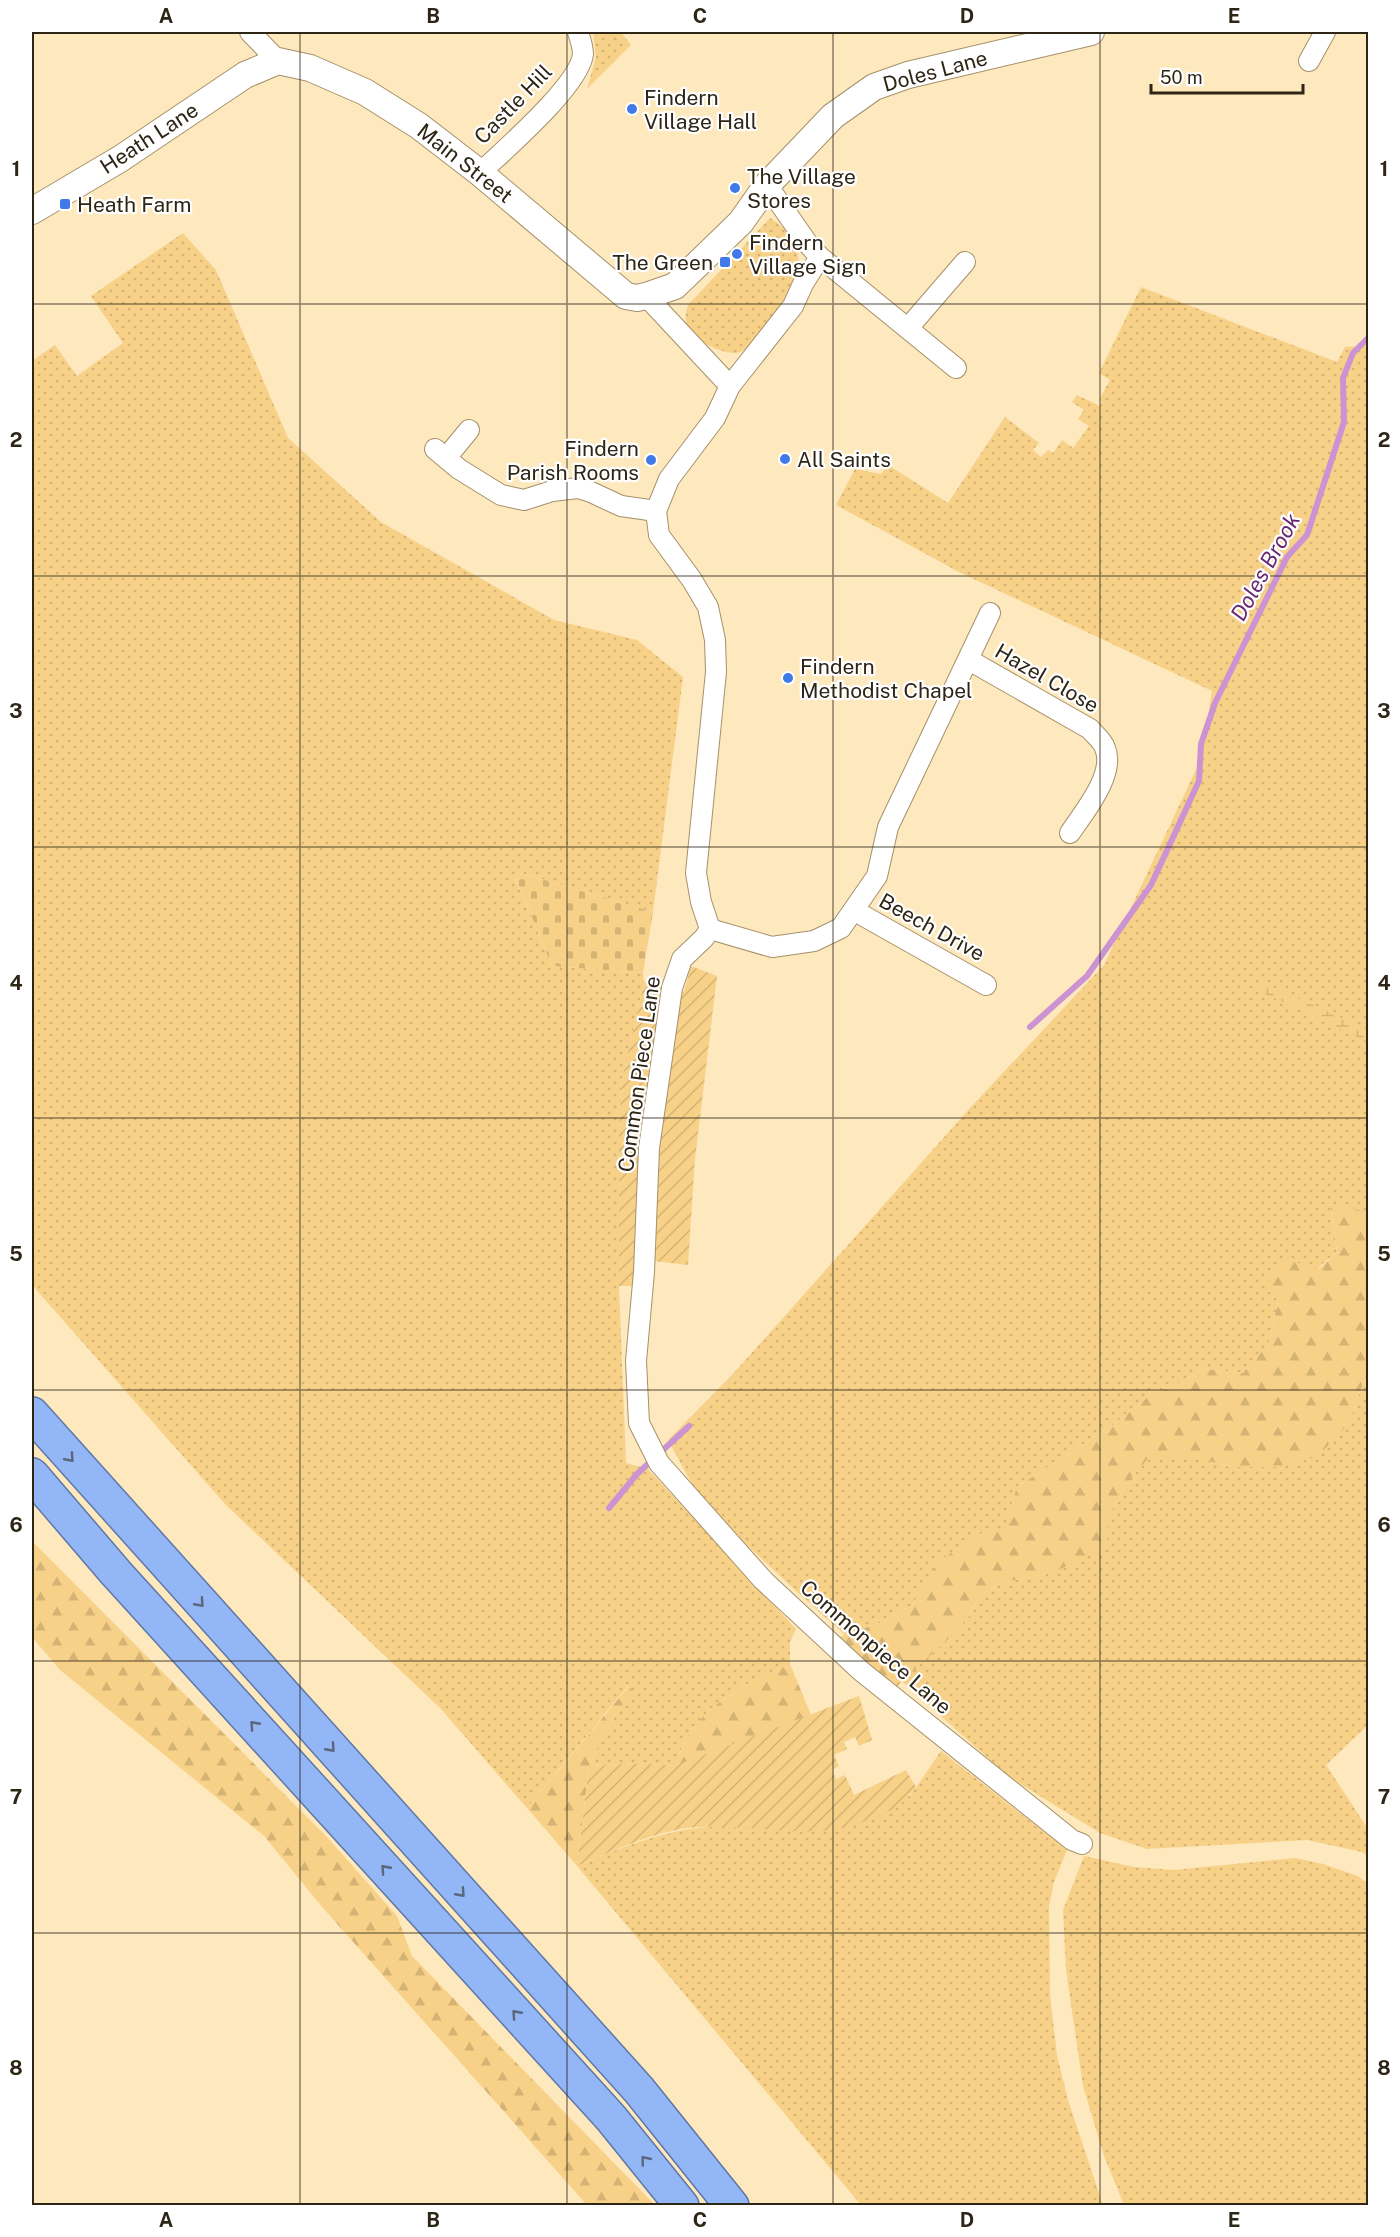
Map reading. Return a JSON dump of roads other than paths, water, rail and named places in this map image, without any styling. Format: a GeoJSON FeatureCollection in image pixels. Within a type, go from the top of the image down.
{"type":"FeatureCollection","features":[{"type":"Feature","properties":{"kind":"highway"},"geometry":{"type":"LineString","coordinates":[[32,1414],[639,2091],[732,2205]]}},
{"type":"Feature","properties":{"kind":"highway"},"geometry":{"type":"LineString","coordinates":[[32,1475],[124,1581],[611,2118],[682,2205]]}},
{"type":"Feature","properties":{"kind":"street"},"geometry":{"type":"LineString","coordinates":[[250,32],[272,63]]}},
{"type":"Feature","properties":{"kind":"street","name":"Castle Hill"},"geometry":{"type":"LineString","coordinates":[[480,173],[538,118],[576,74],[583,55],[578,32]]}},
{"type":"Feature","properties":{"kind":"street","name":"Doles Lane"},"geometry":{"type":"LineString","coordinates":[[646,296],[675,286],[741,222],[766,185],[833,116],[874,87],[908,75],[1091,32]]}},
{"type":"Feature","properties":{"kind":"street"},"geometry":{"type":"LineString","coordinates":[[1310,61],[1325,32]]}},
{"type":"Feature","properties":{"kind":"street","name":"Main Street"},"geometry":{"type":"LineString","coordinates":[[272,63],[310,68],[365,92],[419,126],[480,173],[626,296],[637,298],[646,296]]}},
{"type":"Feature","properties":{"kind":"street","name":"Heath Lane"},"geometry":{"type":"LineString","coordinates":[[32,211],[120,159],[245,75],[272,63]]}},
{"type":"Feature","properties":{"kind":"street"},"geometry":{"type":"LineString","coordinates":[[766,185],[808,244],[820,257],[956,368]]}},
{"type":"Feature","properties":{"kind":"street"},"geometry":{"type":"LineString","coordinates":[[820,257],[803,284],[793,306],[729,386],[715,418],[669,479],[656,511],[659,535],[692,580],[708,607],[715,640],[716,672],[696,873],[701,902],[710,928],[771,947],[814,941],[842,928],[877,876],[888,827],[990,613]]}},
{"type":"Feature","properties":{"kind":"street"},"geometry":{"type":"LineString","coordinates":[[908,328],[965,262]]}},
{"type":"Feature","properties":{"kind":"street"},"geometry":{"type":"LineString","coordinates":[[646,296],[729,386]]}},
{"type":"Feature","properties":{"kind":"street"},"geometry":{"type":"LineString","coordinates":[[469,429],[440,454],[459,469],[501,495],[524,500],[552,491],[578,488],[621,506],[656,511]]}},
{"type":"Feature","properties":{"kind":"street","name":"Hazel Close"},"geometry":{"type":"LineString","coordinates":[[969,660],[1090,729],[1105,746],[1109,764],[1100,786],[1070,834]]}},
{"type":"Feature","properties":{"kind":"street","name":"Beech Drive"},"geometry":{"type":"LineString","coordinates":[[855,911],[986,985]]}},
{"type":"Feature","properties":{"kind":"street","name":"Common Piece Lane"},"geometry":{"type":"LineString","coordinates":[[655,1457],[639,1423],[636,1361],[644,1272],[649,1148],[672,988],[682,959],[704,938],[710,928]]}},
{"type":"Feature","properties":{"kind":"street","name":"Commonpiece Lane"},"geometry":{"type":"LineString","coordinates":[[655,1457],[764,1580],[861,1671],[1072,1840],[1082,1844]]}},
{"type":"Feature","properties":{"kind":"waterway","name":"Doles Brook"},"geometry":{"type":"LineString","coordinates":[[1030,1027],[1087,976],[1151,885],[1199,781],[1201,744],[1215,703],[1287,557],[1307,535],[1344,422],[1343,378],[1353,353],[1368,338]]}},
{"type":"Feature","properties":{"kind":"waterway"},"geometry":{"type":"LineString","coordinates":[[609,1508],[637,1474],[689,1426]]}},
{"type":"Feature","properties":{"kind":"place","name":"Findern Village Hall"},"geometry":{"type":"Point","coordinates":[632,109]}},
{"type":"Feature","properties":{"kind":"place","name":"The Village Stores"},"geometry":{"type":"Point","coordinates":[735,188]}},
{"type":"Feature","properties":{"kind":"place","name":"Heath Farm"},"geometry":{"type":"Point","coordinates":[65,204]}},
{"type":"Feature","properties":{"kind":"place","name":"Findern Village Sign"},"geometry":{"type":"Point","coordinates":[737,254]}},
{"type":"Feature","properties":{"kind":"place","name":"The Green"},"geometry":{"type":"Point","coordinates":[725,262]}},
{"type":"Feature","properties":{"kind":"place","name":"All Saints"},"geometry":{"type":"Point","coordinates":[785,459]}},
{"type":"Feature","properties":{"kind":"place","name":"Findern Parish Rooms"},"geometry":{"type":"Point","coordinates":[651,460]}},
{"type":"Feature","properties":{"kind":"place","name":"Findern Methodist Chapel"},"geometry":{"type":"Point","coordinates":[788,678]}}]}
